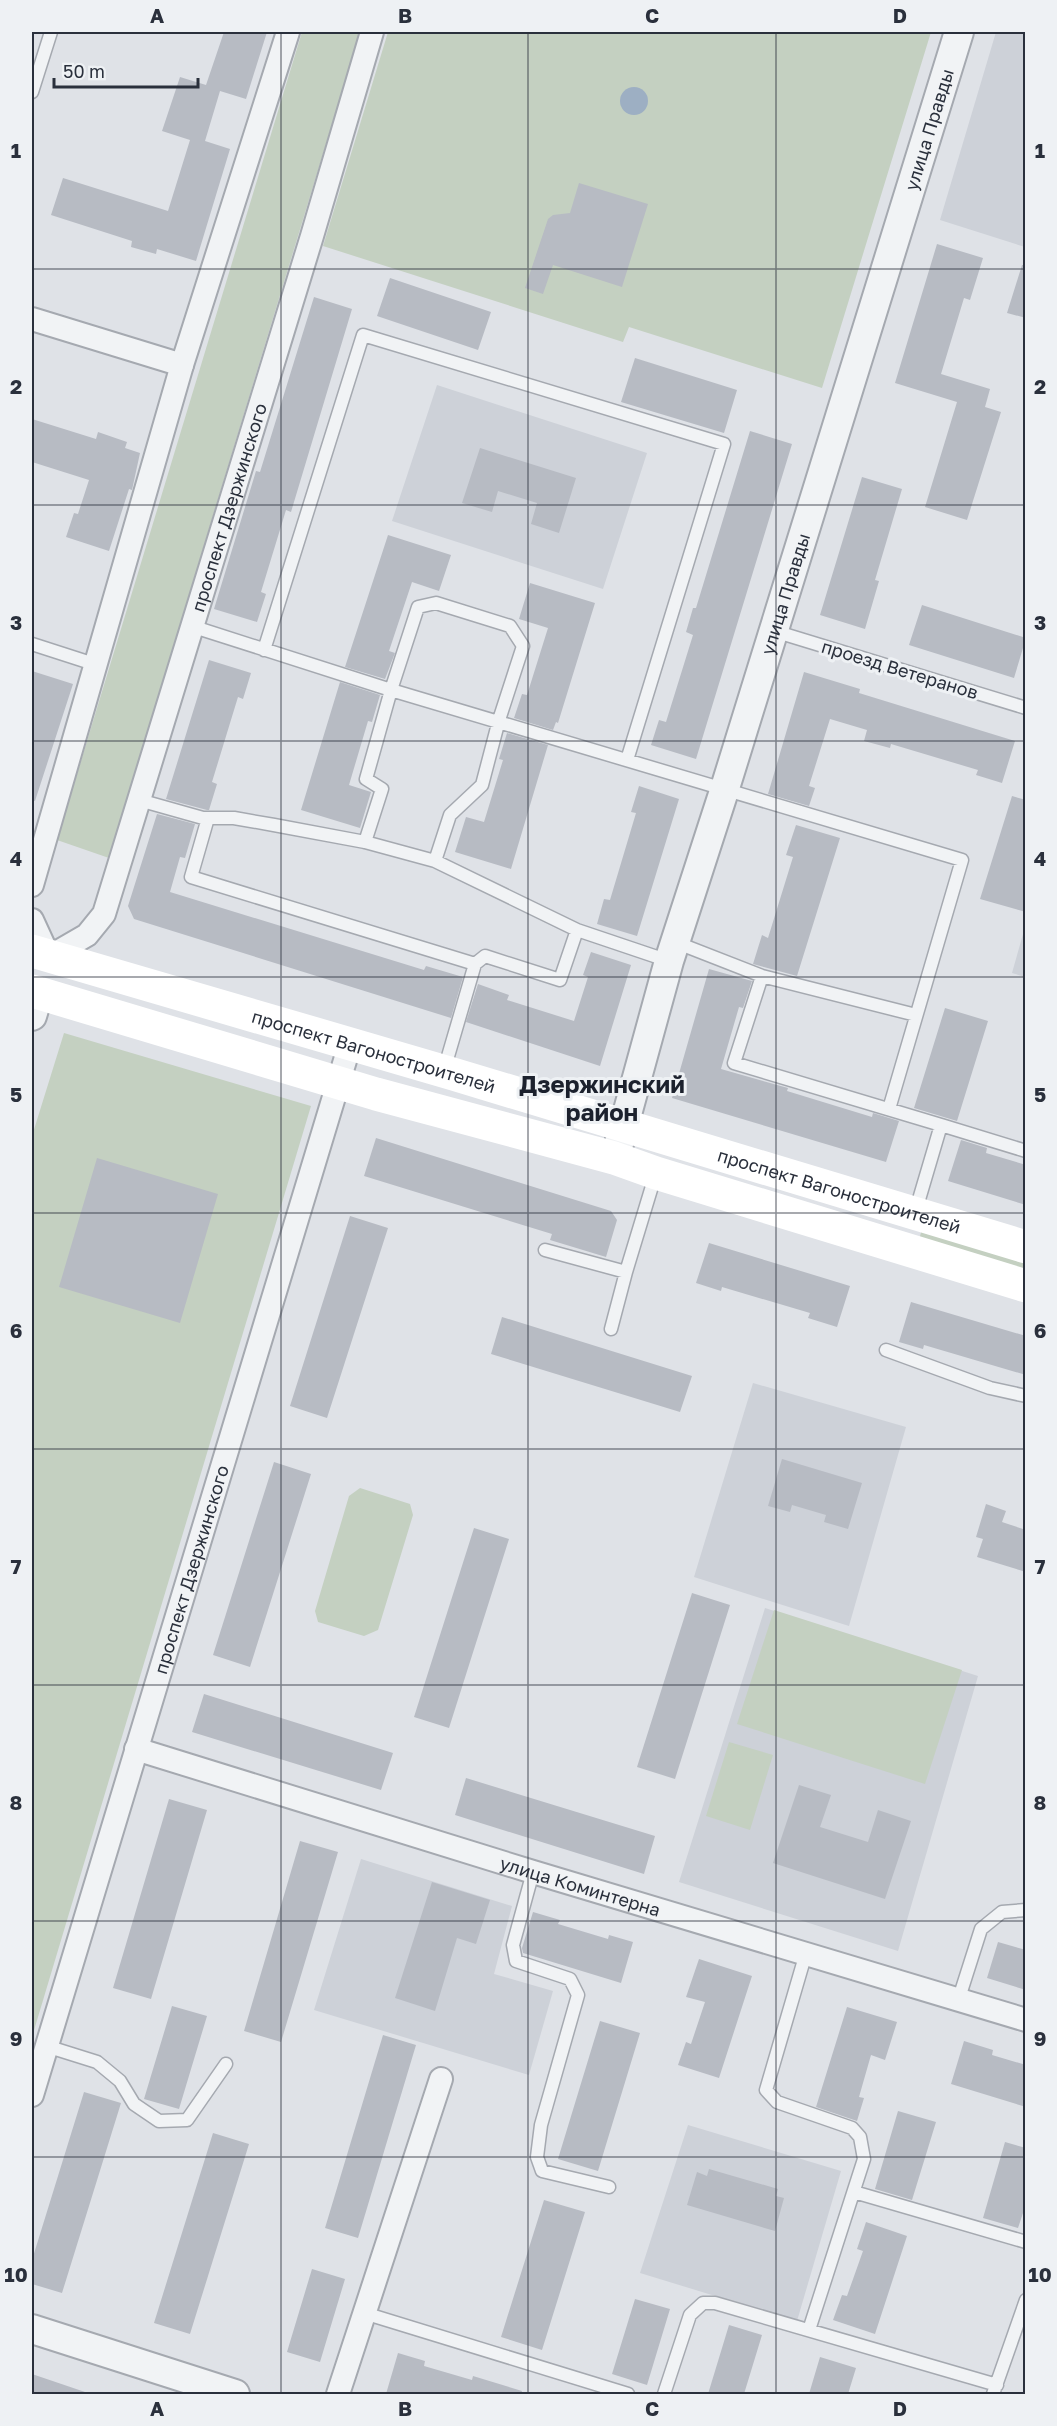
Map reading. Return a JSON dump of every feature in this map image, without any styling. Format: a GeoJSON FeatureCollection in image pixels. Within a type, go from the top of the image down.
{"type":"FeatureCollection","features":[{"type":"Feature","properties":{"kind":"main road"},"geometry":{"type":"LineString","coordinates":[[34,1000],[40,954]]}},
{"type":"Feature","properties":{"kind":"main road","name":"проспект Вагоностроителей"},"geometry":{"type":"LineString","coordinates":[[40,954],[443,1071],[1026,1247]]}},
{"type":"Feature","properties":{"kind":"main road","name":"проспект Вагоностроителей"},"geometry":{"type":"LineString","coordinates":[[34,1000],[614,1158],[1026,1286]]}},
{"type":"Feature","properties":{"kind":"street"},"geometry":{"type":"LineString","coordinates":[[32,885],[182,365],[288,32]]}},
{"type":"Feature","properties":{"kind":"street","name":"проспект Дзержинского"},"geometry":{"type":"LineString","coordinates":[[40,954],[87,935],[104,914],[312,236],[372,32]]}},
{"type":"Feature","properties":{"kind":"street","name":"улица Правды"},"geometry":{"type":"LineString","coordinates":[[614,1158],[672,951],[725,788],[959,32]]}},
{"type":"Feature","properties":{"kind":"street"},"geometry":{"type":"LineString","coordinates":[[32,320],[182,365]]}},
{"type":"Feature","properties":{"kind":"street"},"geometry":{"type":"LineString","coordinates":[[32,920],[40,954]]}},
{"type":"Feature","properties":{"kind":"street","name":"проспект Дзержинского"},"geometry":{"type":"LineString","coordinates":[[32,2095],[351,1044]]}},
{"type":"Feature","properties":{"kind":"street","name":"улица Коминтерна"},"geometry":{"type":"LineString","coordinates":[[136,1749],[533,1872],[959,1998],[1026,2020]]}},
{"type":"Feature","properties":{"kind":"street"},"geometry":{"type":"LineString","coordinates":[[338,2394],[441,2079]]}},
{"type":"Feature","properties":{"kind":"street"},"geometry":{"type":"LineString","coordinates":[[32,2330],[234,2394]]}},
{"type":"Feature","properties":{"kind":"lane"},"geometry":{"type":"LineString","coordinates":[[32,92],[51,32]]}},
{"type":"Feature","properties":{"kind":"lane"},"geometry":{"type":"LineString","coordinates":[[264,650],[363,335],[701,437],[724,444],[627,760]]}},
{"type":"Feature","properties":{"kind":"lane"},"geometry":{"type":"LineString","coordinates":[[365,842],[382,789],[366,779],[391,690],[418,607],[436,603],[510,626],[523,646],[499,720],[482,784],[450,815],[435,861]]}},
{"type":"Feature","properties":{"kind":"lane"},"geometry":{"type":"LineString","coordinates":[[191,626],[391,690],[499,720],[962,860],[889,1109]]}},
{"type":"Feature","properties":{"kind":"lane","name":"проезд Ветеранов"},"geometry":{"type":"LineString","coordinates":[[774,631],[1026,708]]}},
{"type":"Feature","properties":{"kind":"lane"},"geometry":{"type":"LineString","coordinates":[[32,644],[94,664]]}},
{"type":"Feature","properties":{"kind":"lane"},"geometry":{"type":"LineString","coordinates":[[139,800],[208,818],[234,818],[365,842],[435,861],[577,930],[672,951],[916,1015]]}},
{"type":"Feature","properties":{"kind":"lane"},"geometry":{"type":"LineString","coordinates":[[208,818],[191,878],[475,964]]}},
{"type":"Feature","properties":{"kind":"lane"},"geometry":{"type":"LineString","coordinates":[[443,1071],[475,964],[485,956],[560,980],[577,930]]}},
{"type":"Feature","properties":{"kind":"lane"},"geometry":{"type":"LineString","coordinates":[[762,976],[734,1063],[1026,1151]]}},
{"type":"Feature","properties":{"kind":"lane"},"geometry":{"type":"LineString","coordinates":[[915,1214],[940,1125]]}},
{"type":"Feature","properties":{"kind":"lane"},"geometry":{"type":"LineString","coordinates":[[611,1329],[657,1173]]}},
{"type":"Feature","properties":{"kind":"lane"},"geometry":{"type":"LineString","coordinates":[[545,1250],[626,1272]]}},
{"type":"Feature","properties":{"kind":"lane"},"geometry":{"type":"LineString","coordinates":[[886,1350],[990,1388],[1026,1396]]}},
{"type":"Feature","properties":{"kind":"lane"},"geometry":{"type":"LineString","coordinates":[[533,1872],[513,1945],[516,1961],[570,1979],[578,1995],[541,2125],[537,2157],[542,2171],[609,2187]]}},
{"type":"Feature","properties":{"kind":"lane"},"geometry":{"type":"LineString","coordinates":[[959,1998],[981,1929],[1002,1912],[1026,1910]]}},
{"type":"Feature","properties":{"kind":"lane"},"geometry":{"type":"LineString","coordinates":[[806,1953],[766,2090],[777,2102],[852,2128],[860,2137],[864,2159],[809,2330]]}},
{"type":"Feature","properties":{"kind":"lane"},"geometry":{"type":"LineString","coordinates":[[46,2046],[97,2062],[120,2081],[134,2104],[159,2121],[187,2120],[225,2064]]}},
{"type":"Feature","properties":{"kind":"lane"},"geometry":{"type":"LineString","coordinates":[[854,2192],[1026,2242]]}},
{"type":"Feature","properties":{"kind":"lane"},"geometry":{"type":"LineString","coordinates":[[664,2394],[690,2315],[703,2303],[715,2303],[809,2330],[995,2390],[1023,2320],[1026,2300]]}},
{"type":"Feature","properties":{"kind":"lane"},"geometry":{"type":"LineString","coordinates":[[364,2313],[628,2394]]}},
{"type":"Feature","properties":{"kind":"shaded area"},"geometry":{"type":"Polygon","coordinates":[[[996,32],[1025,32],[1025,247],[940,220],[996,32]]]}},
{"type":"Feature","properties":{"kind":"shaded area"},"geometry":{"type":"Polygon","coordinates":[[[437,385],[647,453],[603,589],[392,521],[437,385]]]}},
{"type":"Feature","properties":{"kind":"shaded area"},"geometry":{"type":"Polygon","coordinates":[[[1025,927],[1025,977],[1012,973],[1025,927]]]}},
{"type":"Feature","properties":{"kind":"shaded area"},"geometry":{"type":"Polygon","coordinates":[[[753,1383],[906,1427],[849,1626],[694,1577],[753,1383]]]}},
{"type":"Feature","properties":{"kind":"shaded area"},"geometry":{"type":"Polygon","coordinates":[[[765,1608],[978,1676],[898,1951],[679,1882],[765,1608]]]}},
{"type":"Feature","properties":{"kind":"shaded area"},"geometry":{"type":"Polygon","coordinates":[[[361,1859],[512,1906],[494,1974],[553,1991],[529,2075],[314,2010],[361,1859]]]}},
{"type":"Feature","properties":{"kind":"shaded area"},"geometry":{"type":"Polygon","coordinates":[[[688,2125],[841,2171],[797,2321],[640,2273],[688,2125]]]}},
{"type":"Feature","properties":{"kind":"green space"},"geometry":{"type":"Polygon","coordinates":[[[302,32],[360,32],[109,858],[57,840],[302,32]]]}},
{"type":"Feature","properties":{"kind":"green space"},"geometry":{"type":"Polygon","coordinates":[[[388,32],[931,32],[822,388],[629,327],[623,342],[323,246],[388,32]]]}},
{"type":"Feature","properties":{"kind":"green space"},"geometry":{"type":"Polygon","coordinates":[[[64,1033],[311,1106],[32,2037],[32,1136],[64,1033]]]}},
{"type":"Feature","properties":{"kind":"green space"},"geometry":{"type":"Polygon","coordinates":[[[923,1225],[1025,1257],[1025,1273],[919,1240],[923,1225]]]}},
{"type":"Feature","properties":{"kind":"green space"},"geometry":{"type":"Polygon","coordinates":[[[360,1488],[410,1504],[413,1515],[378,1630],[364,1636],[318,1622],[315,1611],[349,1496],[360,1488]]]}},
{"type":"Feature","properties":{"kind":"green space"},"geometry":{"type":"Polygon","coordinates":[[[774,1610],[962,1670],[925,1784],[737,1724],[774,1610]]]}},
{"type":"Feature","properties":{"kind":"green space"},"geometry":{"type":"Polygon","coordinates":[[[729,1742],[773,1755],[750,1830],[706,1816],[729,1742]]]}},
{"type":"Feature","properties":{"kind":"water"},"geometry":{"type":"Polygon","coordinates":[[[634,87],[644,91],[648,101],[644,111],[634,115],[624,111],[620,101],[624,91],[634,87]]]}},
{"type":"Feature","properties":{"kind":"building"},"geometry":{"type":"Polygon","coordinates":[[[224,32],[267,32],[246,99],[220,91],[205,141],[230,149],[196,261],[157,249],[156,254],[131,247],[132,241],[51,215],[63,178],[168,211],[190,140],[162,131],[180,77],[206,85],[224,32]]]}},
{"type":"Feature","properties":{"kind":"building"},"geometry":{"type":"Polygon","coordinates":[[[579,183],[648,204],[622,287],[553,265],[543,294],[525,288],[548,219],[553,215],[570,213],[579,183]]]}},
{"type":"Feature","properties":{"kind":"building"},"geometry":{"type":"Polygon","coordinates":[[[937,244],[983,258],[970,300],[964,298],[941,374],[990,389],[985,407],[1001,412],[967,520],[925,507],[957,402],[895,383],[937,244]]]}},
{"type":"Feature","properties":{"kind":"building"},"geometry":{"type":"Polygon","coordinates":[[[1022,265],[1026,265],[1026,318],[1007,313],[1022,265]]]}},
{"type":"Feature","properties":{"kind":"building"},"geometry":{"type":"Polygon","coordinates":[[[390,278],[491,312],[478,350],[377,316],[390,278]]]}},
{"type":"Feature","properties":{"kind":"building"},"geometry":{"type":"Polygon","coordinates":[[[314,297],[352,309],[291,512],[286,510],[261,592],[266,594],[257,622],[214,609],[256,471],[260,472],[314,297]]]}},
{"type":"Feature","properties":{"kind":"building"},"geometry":{"type":"Polygon","coordinates":[[[635,358],[737,390],[724,433],[621,402],[635,358]]]}},
{"type":"Feature","properties":{"kind":"building"},"geometry":{"type":"Polygon","coordinates":[[[32,419],[96,439],[98,432],[127,442],[125,448],[140,453],[132,490],[129,489],[109,551],[66,537],[74,513],[78,514],[89,480],[32,462],[32,419]]]}},
{"type":"Feature","properties":{"kind":"building"},"geometry":{"type":"Polygon","coordinates":[[[750,431],[792,444],[696,759],[651,745],[659,720],[666,722],[693,635],[686,632],[693,608],[696,608],[750,431]]]}},
{"type":"Feature","properties":{"kind":"building"},"geometry":{"type":"Polygon","coordinates":[[[480,448],[576,478],[559,533],[531,524],[537,503],[498,491],[492,512],[462,503],[480,448]]]}},
{"type":"Feature","properties":{"kind":"building"},"geometry":{"type":"Polygon","coordinates":[[[862,477],[902,489],[875,580],[879,581],[865,629],[820,615],[862,477]]]}},
{"type":"Feature","properties":{"kind":"building"},"geometry":{"type":"Polygon","coordinates":[[[388,535],[451,555],[439,591],[412,582],[389,651],[395,653],[385,679],[345,667],[388,535]]]}},
{"type":"Feature","properties":{"kind":"building"},"geometry":{"type":"Polygon","coordinates":[[[530,583],[595,603],[558,723],[556,722],[553,730],[514,718],[522,694],[527,695],[548,628],[519,619],[530,583]]]}},
{"type":"Feature","properties":{"kind":"building"},"geometry":{"type":"Polygon","coordinates":[[[922,605],[1026,638],[1014,678],[909,645],[922,605]]]}},
{"type":"Feature","properties":{"kind":"building"},"geometry":{"type":"Polygon","coordinates":[[[209,660],[251,673],[243,699],[238,697],[212,782],[217,784],[209,810],[207,810],[166,799],[209,660]]]}},
{"type":"Feature","properties":{"kind":"building"},"geometry":{"type":"Polygon","coordinates":[[[32,671],[73,684],[35,801],[32,800],[32,671]]]}},
{"type":"Feature","properties":{"kind":"building"},"geometry":{"type":"Polygon","coordinates":[[[804,672],[860,689],[859,693],[1015,741],[1002,783],[976,775],[978,770],[891,744],[890,748],[864,741],[867,730],[830,719],[809,786],[815,788],[809,806],[768,794],[804,672]]]}},
{"type":"Feature","properties":{"kind":"building"},"geometry":{"type":"Polygon","coordinates":[[[340,682],[380,695],[372,722],[368,721],[349,785],[371,792],[360,828],[301,810],[340,682]]]}},
{"type":"Feature","properties":{"kind":"building"},"geometry":{"type":"Polygon","coordinates":[[[507,733],[548,745],[511,869],[455,852],[466,817],[484,822],[503,760],[499,759],[507,733]]]}},
{"type":"Feature","properties":{"kind":"building"},"geometry":{"type":"Polygon","coordinates":[[[639,786],[679,799],[637,936],[597,924],[604,899],[610,900],[636,813],[631,812],[639,786]]]}},
{"type":"Feature","properties":{"kind":"building"},"geometry":{"type":"Polygon","coordinates":[[[1012,796],[1026,800],[1026,912],[980,899],[1012,796]]]}},
{"type":"Feature","properties":{"kind":"building"},"geometry":{"type":"Polygon","coordinates":[[[157,814],[195,824],[185,858],[180,857],[170,892],[424,970],[426,966],[463,977],[451,1018],[134,919],[128,906],[157,814]]]}},
{"type":"Feature","properties":{"kind":"building"},"geometry":{"type":"Polygon","coordinates":[[[796,825],[840,838],[797,976],[753,964],[762,935],[768,938],[793,857],[786,855],[796,825]]]}},
{"type":"Feature","properties":{"kind":"building"},"geometry":{"type":"Polygon","coordinates":[[[591,952],[631,965],[600,1066],[466,1022],[478,984],[509,995],[507,1000],[574,1021],[588,977],[583,975],[591,952]]]}},
{"type":"Feature","properties":{"kind":"building"},"geometry":{"type":"Polygon","coordinates":[[[709,969],[752,981],[743,1008],[739,1007],[721,1069],[788,1088],[787,1091],[872,1117],[873,1113],[899,1121],[886,1162],[672,1098],[709,969]]]}},
{"type":"Feature","properties":{"kind":"building"},"geometry":{"type":"Polygon","coordinates":[[[945,1008],[988,1021],[957,1121],[914,1108],[945,1008]]]}},
{"type":"Feature","properties":{"kind":"building"},"geometry":{"type":"Polygon","coordinates":[[[376,1138],[611,1211],[617,1220],[606,1257],[550,1240],[552,1234],[364,1176],[376,1138]]]}},
{"type":"Feature","properties":{"kind":"building"},"geometry":{"type":"Polygon","coordinates":[[[961,1140],[987,1148],[986,1153],[1026,1165],[1026,1205],[948,1181],[961,1140]]]}},
{"type":"Feature","properties":{"kind":"building"},"geometry":{"type":"Polygon","coordinates":[[[97,1158],[218,1194],[180,1323],[59,1287],[97,1158]]]}},
{"type":"Feature","properties":{"kind":"building"},"geometry":{"type":"Polygon","coordinates":[[[350,1216],[388,1228],[327,1418],[290,1406],[350,1216]]]}},
{"type":"Feature","properties":{"kind":"building"},"geometry":{"type":"Polygon","coordinates":[[[709,1243],[850,1286],[837,1327],[808,1318],[810,1313],[722,1287],[721,1291],[696,1283],[709,1243]]]}},
{"type":"Feature","properties":{"kind":"building"},"geometry":{"type":"Polygon","coordinates":[[[911,1302],[1026,1336],[1026,1375],[924,1345],[923,1349],[899,1342],[911,1302]]]}},
{"type":"Feature","properties":{"kind":"building"},"geometry":{"type":"Polygon","coordinates":[[[502,1317],[692,1376],[680,1412],[491,1354],[502,1317]]]}},
{"type":"Feature","properties":{"kind":"building"},"geometry":{"type":"Polygon","coordinates":[[[782,1459],[862,1483],[848,1529],[824,1522],[826,1515],[792,1505],[790,1512],[768,1506],[782,1459]]]}},
{"type":"Feature","properties":{"kind":"building"},"geometry":{"type":"Polygon","coordinates":[[[274,1462],[311,1474],[250,1667],[213,1655],[274,1462]]]}},
{"type":"Feature","properties":{"kind":"building"},"geometry":{"type":"Polygon","coordinates":[[[986,1504],[1006,1511],[1002,1522],[1026,1530],[1026,1572],[977,1557],[983,1539],[976,1537],[986,1504]]]}},
{"type":"Feature","properties":{"kind":"building"},"geometry":{"type":"Polygon","coordinates":[[[474,1528],[509,1539],[449,1728],[414,1717],[474,1528]]]}},
{"type":"Feature","properties":{"kind":"building"},"geometry":{"type":"Polygon","coordinates":[[[692,1593],[730,1605],[675,1779],[637,1767],[692,1593]]]}},
{"type":"Feature","properties":{"kind":"building"},"geometry":{"type":"Polygon","coordinates":[[[204,1694],[393,1753],[381,1790],[192,1732],[204,1694]]]}},
{"type":"Feature","properties":{"kind":"building"},"geometry":{"type":"Polygon","coordinates":[[[466,1778],[655,1836],[644,1874],[455,1815],[466,1778]]]}},
{"type":"Feature","properties":{"kind":"building"},"geometry":{"type":"Polygon","coordinates":[[[799,1785],[831,1795],[820,1827],[868,1842],[878,1810],[911,1821],[885,1899],[773,1863],[799,1785]]]}},
{"type":"Feature","properties":{"kind":"building"},"geometry":{"type":"Polygon","coordinates":[[[169,1799],[207,1810],[151,1999],[113,1988],[169,1799]]]}},
{"type":"Feature","properties":{"kind":"building"},"geometry":{"type":"Polygon","coordinates":[[[300,1841],[338,1852],[281,2042],[244,2031],[300,1841]]]}},
{"type":"Feature","properties":{"kind":"building"},"geometry":{"type":"Polygon","coordinates":[[[432,1882],[490,1900],[476,1944],[457,1938],[435,2011],[395,1998],[432,1882]]]}},
{"type":"Feature","properties":{"kind":"building"},"geometry":{"type":"Polygon","coordinates":[[[533,1912],[560,1920],[558,1924],[608,1939],[609,1935],[633,1942],[621,1983],[523,1953],[522,1948],[533,1912]]]}},
{"type":"Feature","properties":{"kind":"building"},"geometry":{"type":"Polygon","coordinates":[[[998,1942],[1026,1950],[1026,1990],[987,1978],[998,1942]]]}},
{"type":"Feature","properties":{"kind":"building"},"geometry":{"type":"Polygon","coordinates":[[[699,1959],[752,1976],[719,2078],[678,2065],[686,2042],[691,2044],[705,2002],[686,1997],[699,1959]]]}},
{"type":"Feature","properties":{"kind":"building"},"geometry":{"type":"Polygon","coordinates":[[[172,2006],[207,2016],[179,2109],[144,2099],[172,2006]]]}},
{"type":"Feature","properties":{"kind":"building"},"geometry":{"type":"Polygon","coordinates":[[[847,2007],[897,2022],[885,2060],[871,2055],[859,2097],[864,2098],[857,2121],[816,2107],[847,2007]]]}},
{"type":"Feature","properties":{"kind":"building"},"geometry":{"type":"Polygon","coordinates":[[[600,2021],[640,2033],[598,2171],[558,2159],[600,2021]]]}},
{"type":"Feature","properties":{"kind":"building"},"geometry":{"type":"Polygon","coordinates":[[[383,2035],[416,2045],[358,2238],[325,2228],[383,2035]]]}},
{"type":"Feature","properties":{"kind":"building"},"geometry":{"type":"Polygon","coordinates":[[[964,2041],[993,2050],[992,2055],[1026,2065],[1026,2107],[951,2084],[964,2041]]]}},
{"type":"Feature","properties":{"kind":"building"},"geometry":{"type":"Polygon","coordinates":[[[84,2092],[121,2103],[62,2293],[32,2284],[32,2260],[84,2092]]]}},
{"type":"Feature","properties":{"kind":"building"},"geometry":{"type":"Polygon","coordinates":[[[898,2111],[936,2122],[912,2200],[875,2189],[898,2111]]]}},
{"type":"Feature","properties":{"kind":"building"},"geometry":{"type":"Polygon","coordinates":[[[213,2133],[249,2144],[190,2334],[154,2323],[213,2133]]]}},
{"type":"Feature","properties":{"kind":"building"},"geometry":{"type":"Polygon","coordinates":[[[1005,2142],[1026,2148],[1026,2204],[1018,2228],[983,2218],[1005,2142]]]}},
{"type":"Feature","properties":{"kind":"building"},"geometry":{"type":"Polygon","coordinates":[[[709,2169],[778,2189],[776,2196],[784,2198],[775,2231],[687,2205],[697,2172],[707,2176],[709,2169]]]}},
{"type":"Feature","properties":{"kind":"building"},"geometry":{"type":"Polygon","coordinates":[[[544,2200],[585,2212],[542,2350],[501,2337],[544,2200]]]}},
{"type":"Feature","properties":{"kind":"building"},"geometry":{"type":"Polygon","coordinates":[[[866,2222],[907,2236],[875,2334],[833,2320],[842,2295],[847,2296],[863,2251],[857,2249],[866,2222]]]}},
{"type":"Feature","properties":{"kind":"building"},"geometry":{"type":"Polygon","coordinates":[[[312,2269],[345,2279],[320,2362],[287,2352],[312,2269]]]}},
{"type":"Feature","properties":{"kind":"building"},"geometry":{"type":"Polygon","coordinates":[[[635,2299],[670,2309],[647,2385],[612,2374],[635,2299]]]}},
{"type":"Feature","properties":{"kind":"building"},"geometry":{"type":"Polygon","coordinates":[[[729,2325],[762,2335],[744,2394],[708,2394],[729,2325]]]}},
{"type":"Feature","properties":{"kind":"building"},"geometry":{"type":"Polygon","coordinates":[[[398,2353],[425,2361],[424,2366],[472,2380],[473,2376],[522,2391],[521,2394],[386,2394],[398,2353]]]}},
{"type":"Feature","properties":{"kind":"building"},"geometry":{"type":"Polygon","coordinates":[[[820,2357],[856,2368],[848,2394],[809,2394],[820,2357]]]}},
{"type":"Feature","properties":{"kind":"building"},"geometry":{"type":"Polygon","coordinates":[[[32,2374],[85,2392],[84,2394],[32,2394],[32,2374]]]}},
{"type":"Feature","properties":{"kind":"district","name":"Дзержинский район"},"geometry":{"type":"Point","coordinates":[602,1097]}}]}
